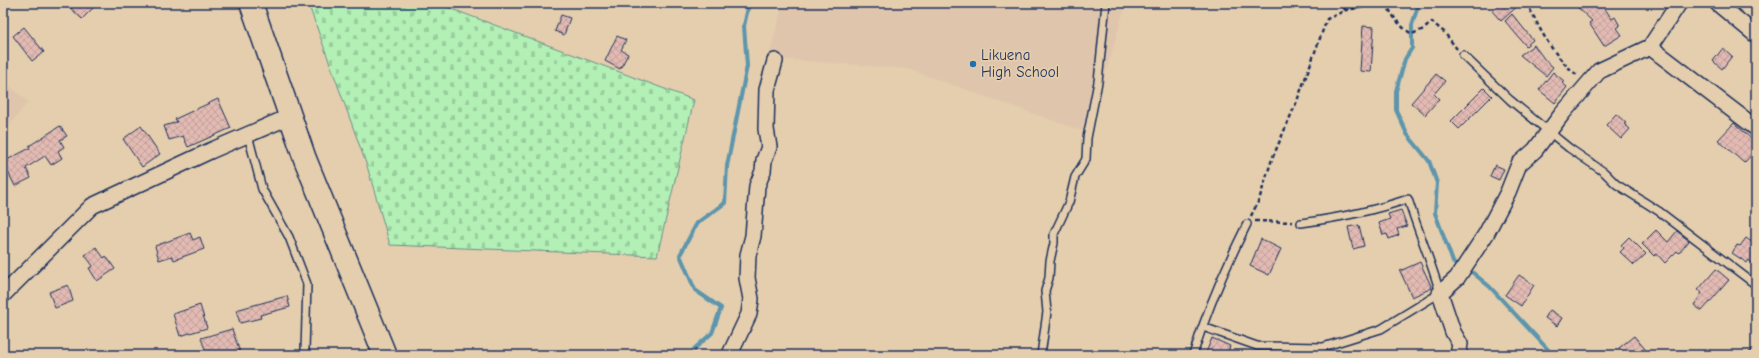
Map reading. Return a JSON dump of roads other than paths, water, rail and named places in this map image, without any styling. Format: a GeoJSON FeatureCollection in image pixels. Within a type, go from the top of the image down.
{"type":"FeatureCollection","features":[{"type":"Feature","properties":{"kind":"main road"},"geometry":{"type":"LineString","coordinates":[[251,3],[305,159],[330,225],[385,355]]}},
{"type":"Feature","properties":{"kind":"street"},"geometry":{"type":"LineString","coordinates":[[1458,355],[1460,344],[1453,332],[1440,293],[1457,278],[1486,234],[1508,192],[1519,164],[1535,150],[1549,130],[1587,83],[1599,71],[1650,48],[1679,3]]}},
{"type":"Feature","properties":{"kind":"street"},"geometry":{"type":"LineString","coordinates":[[1717,3],[1756,35]]}},
{"type":"Feature","properties":{"kind":"street"},"geometry":{"type":"LineString","coordinates":[[1650,48],[1756,128]]}},
{"type":"Feature","properties":{"kind":"street"},"geometry":{"type":"LineString","coordinates":[[731,355],[731,352],[749,314],[751,299],[747,278],[748,256],[753,236],[757,186],[769,147],[766,129],[766,90],[775,61]]}},
{"type":"Feature","properties":{"kind":"street"},"geometry":{"type":"LineString","coordinates":[[3,295],[92,206],[291,116]]}},
{"type":"Feature","properties":{"kind":"lane"},"geometry":{"type":"LineString","coordinates":[[1041,355],[1047,312],[1045,291],[1049,278],[1054,234],[1068,202],[1075,177],[1086,159],[1087,138],[1098,82],[1103,15],[1106,3]]}},
{"type":"Feature","properties":{"kind":"lane"},"geometry":{"type":"LineString","coordinates":[[1463,56],[1510,100],[1549,130],[1569,148],[1604,172],[1616,184],[1660,212],[1756,285]]}},
{"type":"Feature","properties":{"kind":"lane"},"geometry":{"type":"LineString","coordinates":[[248,135],[262,189],[289,237],[307,284],[306,355]]}},
{"type":"Feature","properties":{"kind":"lane"},"geometry":{"type":"LineString","coordinates":[[1203,327],[1257,346],[1323,347],[1381,329],[1440,293],[1408,199],[1383,208],[1334,219],[1301,223]]}},
{"type":"Feature","properties":{"kind":"lane"},"geometry":{"type":"LineString","coordinates":[[1193,355],[1230,261],[1247,224]]}},
{"type":"Feature","properties":{"kind":"lane"},"geometry":{"type":"LineString","coordinates":[[1753,355],[1756,352]]}},
{"type":"Feature","properties":{"kind":"waterway"},"geometry":{"type":"LineString","coordinates":[[695,355],[694,349],[712,333],[721,308],[695,290],[680,255],[697,223],[725,203],[727,166],[747,66],[744,26],[749,3]]}},
{"type":"Feature","properties":{"kind":"waterway"},"geometry":{"type":"LineString","coordinates":[[1419,3],[1412,25],[1412,48],[1405,59],[1396,91],[1396,110],[1407,134],[1429,161],[1437,183],[1435,213],[1453,262],[1459,269]]}},
{"type":"Feature","properties":{"kind":"waterway"},"geometry":{"type":"LineString","coordinates":[[1464,273],[1472,272],[1490,287],[1553,355]]}},
{"type":"Feature","properties":{"kind":"place","name":"Likuena High School"},"geometry":{"type":"Point","coordinates":[973,64]}}]}
